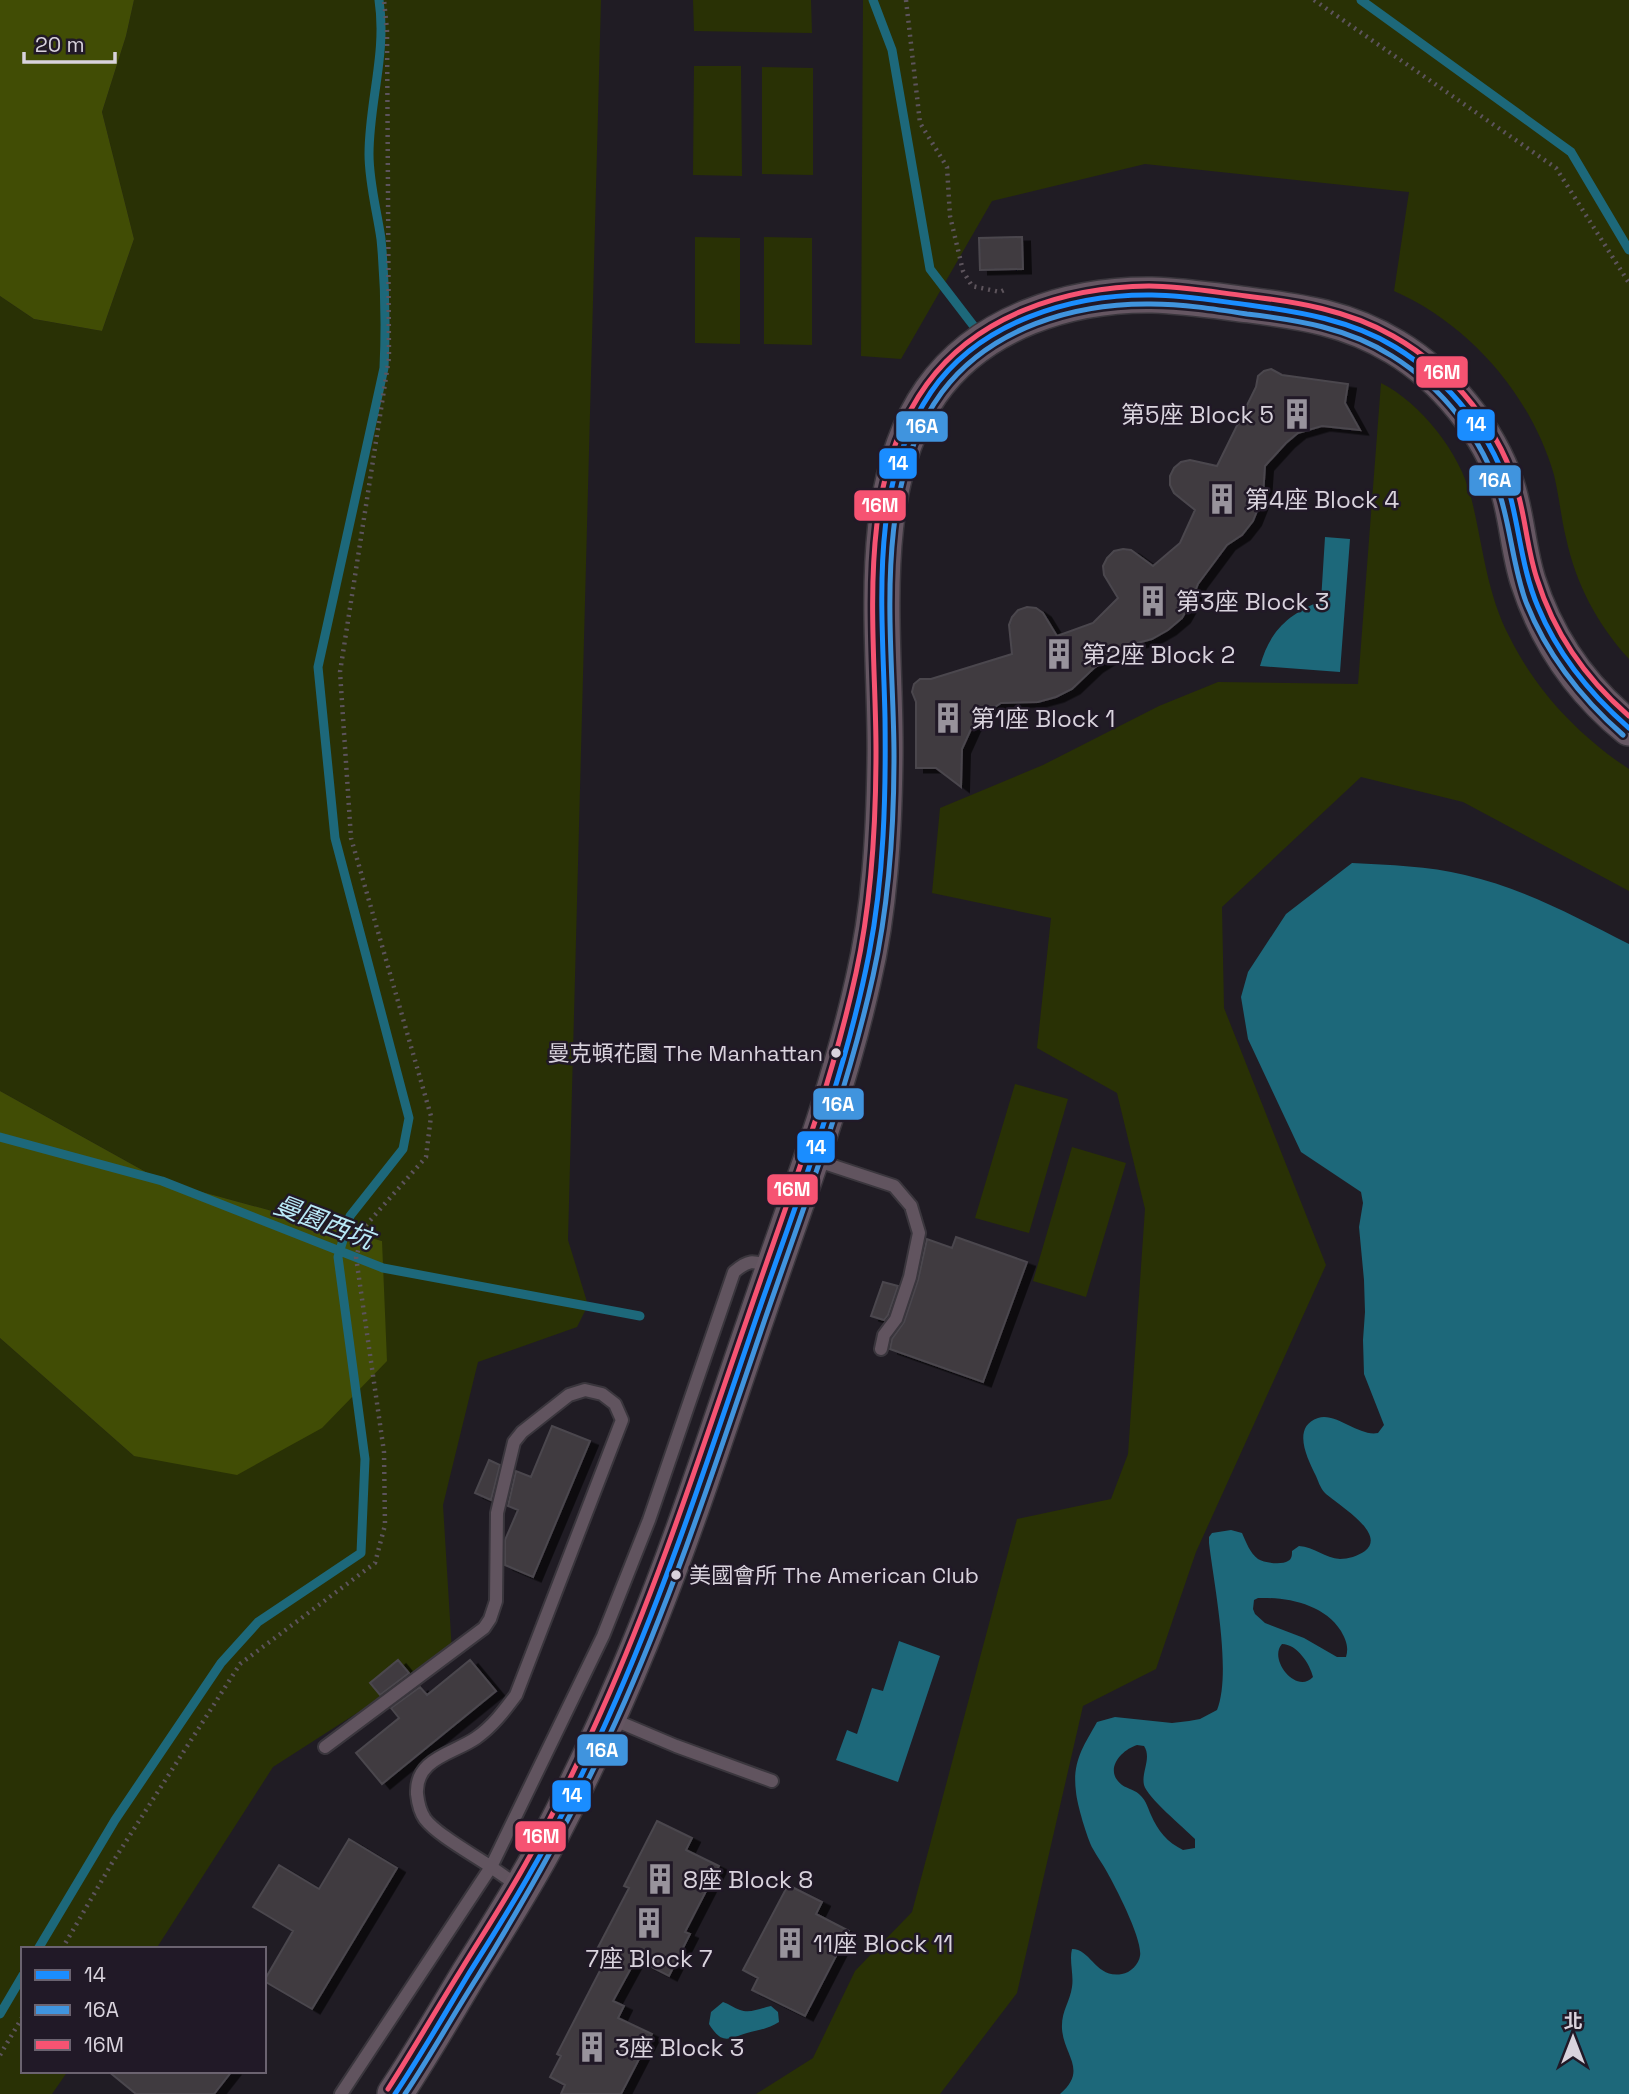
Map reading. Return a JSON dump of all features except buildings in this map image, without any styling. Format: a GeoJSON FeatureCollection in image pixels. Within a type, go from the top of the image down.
{"type":"FeatureCollection","features":[{"type":"Feature","properties":{"kind":"main road"},"geometry":{"type":"LineString","coordinates":[[395,2094],[521,1889],[608,1718],[642,1641],[669,1569],[811,1159],[852,1027],[864,979],[877,899],[885,755],[883,571],[890,503],[897,467],[912,426],[941,380],[962,357],[1008,326],[1044,312],[1086,301],[1124,296],[1164,296],[1322,316],[1348,323],[1394,346],[1423,366],[1440,382],[1483,436],[1506,483],[1525,573],[1549,631],[1580,680],[1606,708],[1629,727]]}},
{"type":"Feature","properties":{"kind":"lane"},"geometry":{"type":"LineString","coordinates":[[811,1159],[894,1186],[911,1206],[919,1233],[910,1277],[895,1320],[884,1335],[881,1349]]}},
{"type":"Feature","properties":{"kind":"lane"},"geometry":{"type":"LineString","coordinates":[[341,2094],[491,1867],[603,1636],[649,1520],[734,1272],[753,1261],[774,1267]]}},
{"type":"Feature","properties":{"kind":"lane"},"geometry":{"type":"LineString","coordinates":[[325,1747],[484,1628],[490,1619],[495,1601],[497,1513],[514,1442],[522,1432],[569,1395],[585,1390],[602,1394],[615,1404],[622,1420],[516,1695],[498,1720],[474,1739],[432,1761],[422,1773],[417,1789],[418,1805],[426,1820],[521,1889]]}},
{"type":"Feature","properties":{"kind":"lane"},"geometry":{"type":"LineString","coordinates":[[608,1718],[772,1781]]}},
{"type":"Feature","properties":{"kind":"path"},"geometry":{"type":"LineString","coordinates":[[63,1947],[112,1863],[240,1664],[375,1563],[385,1525],[384,1452],[356,1257],[366,1225],[426,1157],[431,1116],[351,838],[340,672],[389,358],[387,30],[384,0]]}},
{"type":"Feature","properties":{"kind":"path"},"geometry":{"type":"LineString","coordinates":[[906,0],[920,123],[947,167],[950,216],[963,271],[972,286],[1000,292],[1009,289]]}},
{"type":"Feature","properties":{"kind":"path"},"geometry":{"type":"LineString","coordinates":[[1314,0],[1556,168],[1629,283]]}},
{"type":"Feature","properties":{"kind":"path"},"geometry":{"type":"LineString","coordinates":[[0,2054],[21,2019]]}},
{"type":"Feature","properties":{"kind":"green space"},"geometry":{"type":"Polygon","coordinates":[[[0,0],[134,0],[126,36],[102,112],[134,239],[102,331],[34,319],[0,296],[0,0]]]}},
{"type":"Feature","properties":{"kind":"green space"},"geometry":{"type":"Polygon","coordinates":[[[134,0],[601,0],[568,1240],[588,1305],[577,1327],[478,1362],[443,1505],[452,1652],[273,1767],[157,1947],[21,1947],[21,2073],[67,2073],[52,2094],[0,2094],[0,1338],[134,1456],[382,1241],[162,1181],[0,1091],[0,296],[34,319],[102,331],[134,239],[102,112],[126,36],[134,0]]]}},
{"type":"Feature","properties":{"kind":"green space"},"geometry":{"type":"Polygon","coordinates":[[[693,0],[811,0],[812,33],[694,31],[693,0]]]}},
{"type":"Feature","properties":{"kind":"green space"},"geometry":{"type":"Polygon","coordinates":[[[863,0],[1629,0],[1629,659],[1607,632],[1582,587],[1570,555],[1554,475],[1544,445],[1513,390],[1494,365],[1447,322],[1394,291],[1409,192],[1145,164],[992,201],[901,359],[861,356],[863,0]]]}},
{"type":"Feature","properties":{"kind":"green space"},"geometry":{"type":"Polygon","coordinates":[[[694,66],[741,66],[742,176],[693,175],[694,66]]]}},
{"type":"Feature","properties":{"kind":"green space"},"geometry":{"type":"Polygon","coordinates":[[[762,67],[813,68],[813,175],[762,174],[762,67]]]}},
{"type":"Feature","properties":{"kind":"green space"},"geometry":{"type":"Polygon","coordinates":[[[695,237],[740,238],[740,344],[695,343],[695,237]]]}},
{"type":"Feature","properties":{"kind":"green space"},"geometry":{"type":"Polygon","coordinates":[[[764,237],[812,238],[812,345],[764,344],[764,237]]]}},
{"type":"Feature","properties":{"kind":"green space"},"geometry":{"type":"Polygon","coordinates":[[[1381,383],[1424,416],[1458,463],[1471,497],[1495,602],[1509,636],[1532,675],[1576,727],[1629,769],[1629,891],[1463,802],[1361,777],[1222,907],[1224,1008],[1326,1265],[1196,1552],[1156,1669],[1083,1706],[1017,1993],[940,2094],[756,2094],[813,2058],[855,1971],[912,1912],[1017,1519],[1111,1499],[1128,1454],[1145,1209],[1117,1093],[1037,1048],[1051,918],[932,893],[940,808],[1043,765],[1159,706],[1218,682],[1358,684],[1381,383]]]}},
{"type":"Feature","properties":{"kind":"green space"},"geometry":{"type":"Polygon","coordinates":[[[1015,1084],[1068,1099],[1029,1233],[975,1218],[1015,1084]]]}},
{"type":"Feature","properties":{"kind":"green space"},"geometry":{"type":"Polygon","coordinates":[[[0,1091],[162,1181],[382,1241],[387,1361],[322,1428],[237,1475],[134,1456],[0,1338],[0,1091]]]}},
{"type":"Feature","properties":{"kind":"green space"},"geometry":{"type":"Polygon","coordinates":[[[1072,1147],[1126,1163],[1086,1297],[1033,1281],[1072,1147]]]}},
{"type":"Feature","properties":{"kind":"water"},"geometry":{"type":"Polygon","coordinates":[[[1325,537],[1350,539],[1340,672],[1260,666],[1269,643],[1289,618],[1321,601],[1325,537]]]}},
{"type":"Feature","properties":{"kind":"water"},"geometry":{"type":"Polygon","coordinates":[[[1352,863],[1409,866],[1451,872],[1508,887],[1629,944],[1629,2094],[1060,2094],[1072,2078],[1073,2070],[1062,2029],[1072,1987],[1072,1949],[1079,1950],[1100,1968],[1113,1974],[1131,1970],[1140,1956],[1133,1927],[1091,1844],[1078,1804],[1075,1781],[1077,1763],[1097,1722],[1115,1717],[1172,1723],[1200,1719],[1217,1710],[1223,1674],[1218,1605],[1209,1543],[1212,1533],[1231,1530],[1242,1533],[1255,1557],[1273,1563],[1289,1560],[1292,1551],[1299,1546],[1340,1559],[1365,1551],[1370,1544],[1370,1536],[1365,1527],[1322,1489],[1306,1452],[1303,1436],[1310,1422],[1325,1417],[1363,1432],[1378,1433],[1384,1425],[1364,1374],[1364,1280],[1359,1227],[1363,1203],[1361,1192],[1301,1152],[1248,1039],[1241,997],[1248,972],[1286,914],[1352,863]],[[1258,1598],[1254,1600],[1253,1609],[1265,1623],[1304,1638],[1337,1657],[1346,1657],[1347,1647],[1343,1634],[1325,1614],[1293,1601],[1258,1598]],[[1282,1644],[1279,1650],[1281,1666],[1292,1678],[1299,1682],[1313,1677],[1306,1661],[1293,1647],[1282,1644]],[[1144,1746],[1131,1748],[1116,1761],[1114,1773],[1117,1779],[1143,1798],[1157,1826],[1168,1840],[1183,1850],[1195,1848],[1195,1839],[1159,1804],[1144,1785],[1147,1755],[1144,1746]]]}},
{"type":"Feature","properties":{"kind":"water"},"geometry":{"type":"Polygon","coordinates":[[[899,1641],[940,1656],[898,1782],[836,1760],[847,1730],[857,1734],[872,1688],[883,1691],[899,1641]]]}},
{"type":"Feature","properties":{"kind":"water"},"geometry":{"type":"Polygon","coordinates":[[[723,2002],[744,2011],[771,2006],[778,2012],[779,2022],[735,2037],[722,2038],[709,2024],[711,2012],[723,2002]]]}},
{"type":"Feature","properties":{"kind":"waterway"},"geometry":{"type":"LineString","coordinates":[[39,1947],[115,1820],[221,1663],[258,1622],[361,1553],[365,1459],[338,1257],[350,1216],[403,1149],[409,1118],[335,838],[318,667],[384,368],[385,304],[381,239],[369,154],[381,39],[379,0]]}},
{"type":"Feature","properties":{"kind":"waterway"},"geometry":{"type":"LineString","coordinates":[[873,0],[892,50],[930,269],[976,329]]}},
{"type":"Feature","properties":{"kind":"waterway"},"geometry":{"type":"LineString","coordinates":[[1361,0],[1571,152],[1629,250]]}},
{"type":"Feature","properties":{"kind":"waterway","name":"曼園西坑"},"geometry":{"type":"LineString","coordinates":[[0,1137],[162,1181],[383,1268],[640,1316]]}},
{"type":"Feature","properties":{"kind":"waterway"},"geometry":{"type":"LineString","coordinates":[[0,2014],[21,1978]]}},
{"type":"Feature","properties":{"kind":"transit line","name":"16M"},"geometry":{"type":"LineString","coordinates":[[388,2089],[526,1863],[601,1712],[678,1518],[820,1105],[856,973],[869,890],[876,779],[873,610],[878,513],[888,467],[904,424],[927,384],[947,360],[997,323],[1026,310],[1055,299],[1118,288],[1173,287],[1265,298],[1303,304],[1376,327],[1436,366],[1455,384],[1487,426],[1501,448],[1511,472],[1534,569],[1553,618],[1585,671],[1629,716]]}},
{"type":"Feature","properties":{"kind":"transit line","name":"14"},"geometry":{"type":"LineString","coordinates":[[395,2094],[543,1850],[608,1718],[650,1619],[688,1518],[820,1135],[859,1000],[878,896],[884,807],[883,550],[888,508],[897,468],[911,429],[931,392],[951,368],[974,347],[1029,317],[1059,307],[1121,296],[1176,296],[1325,318],[1361,330],[1395,347],[1434,376],[1482,432],[1504,476],[1529,580],[1546,625],[1576,673],[1601,702],[1629,728]]}},
{"type":"Feature","properties":{"kind":"transit line","name":"16A"},"geometry":{"type":"LineString","coordinates":[[405,2094],[534,1882],[585,1787],[616,1721],[658,1622],[695,1522],[824,1149],[851,1063],[873,976],[887,894],[894,784],[890,616],[895,520],[904,474],[919,431],[942,392],[984,351],[1009,336],[1036,324],[1093,308],[1151,304],[1187,306],[1285,319],[1340,332],[1375,346],[1428,383],[1472,434],[1493,474],[1500,495],[1522,589],[1534,621],[1555,658],[1579,691],[1623,735]]}},
{"type":"Feature","properties":{"kind":"place","name":"第5座 Block 5"},"geometry":{"type":"Point","coordinates":[1297,414]}},
{"type":"Feature","properties":{"kind":"place","name":"第4座 Block 4"},"geometry":{"type":"Point","coordinates":[1222,499]}},
{"type":"Feature","properties":{"kind":"place","name":"第3座 Block 3"},"geometry":{"type":"Point","coordinates":[1153,601]}},
{"type":"Feature","properties":{"kind":"place","name":"第2座 Block 2"},"geometry":{"type":"Point","coordinates":[1059,654]}},
{"type":"Feature","properties":{"kind":"place","name":"第1座 Block 1"},"geometry":{"type":"Point","coordinates":[948,718]}},
{"type":"Feature","properties":{"kind":"place","name":"曼克頓花園 The Manhattan"},"geometry":{"type":"Point","coordinates":[836,1053]}},
{"type":"Feature","properties":{"kind":"place","name":"美國會所 The American Club"},"geometry":{"type":"Point","coordinates":[676,1575]}},
{"type":"Feature","properties":{"kind":"place","name":"8座 Block 8"},"geometry":{"type":"Point","coordinates":[660,1879]}},
{"type":"Feature","properties":{"kind":"place","name":"7座 Block 7"},"geometry":{"type":"Point","coordinates":[649,1923]}},
{"type":"Feature","properties":{"kind":"place","name":"11座 Block 11"},"geometry":{"type":"Point","coordinates":[790,1943]}},
{"type":"Feature","properties":{"kind":"place","name":"3座 Block 3"},"geometry":{"type":"Point","coordinates":[592,2047]}}]}
